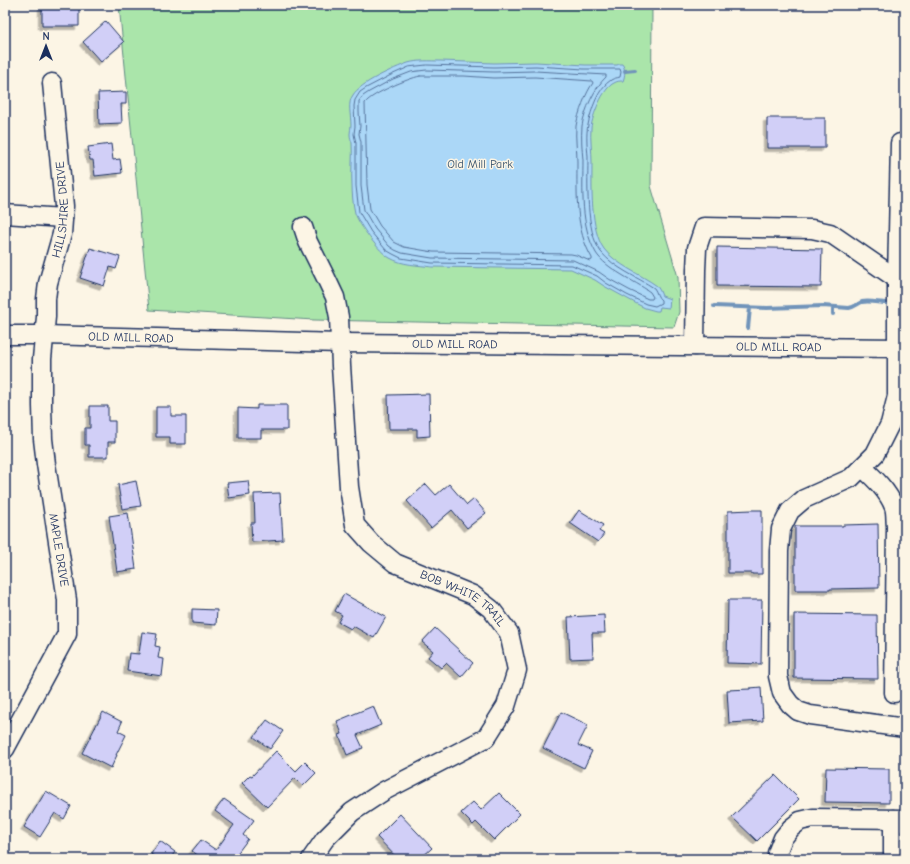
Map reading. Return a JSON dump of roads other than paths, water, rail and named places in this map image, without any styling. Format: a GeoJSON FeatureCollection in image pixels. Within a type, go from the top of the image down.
{"type":"FeatureCollection","features":[{"type":"Feature","properties":{"kind":"street","name":"HILLSHIRE DRIVE"},"geometry":{"type":"LineString","coordinates":[[44,335],[48,283],[62,234],[64,206],[52,83]]}},
{"type":"Feature","properties":{"kind":"street"},"geometry":{"type":"LineString","coordinates":[[905,143],[900,143],[897,280],[901,303],[901,348],[897,396],[890,424],[875,454],[851,478],[804,500],[790,511],[781,529],[779,551],[778,676],[782,693],[790,704],[798,711],[810,715],[905,728]]}},
{"type":"Feature","properties":{"kind":"street"},"geometry":{"type":"LineString","coordinates":[[5,214],[63,218]]}},
{"type":"Feature","properties":{"kind":"street","name":"BOB WHITE TRAIL"},"geometry":{"type":"LineString","coordinates":[[304,226],[308,242],[335,297],[339,317],[340,366],[349,487],[355,524],[371,543],[395,563],[473,595],[491,609],[509,633],[517,670],[506,706],[486,738],[384,791],[352,812],[325,839],[311,859]]}},
{"type":"Feature","properties":{"kind":"street"},"geometry":{"type":"LineString","coordinates":[[695,346],[697,248],[704,226],[812,229],[830,234],[897,280]]}},
{"type":"Feature","properties":{"kind":"street","name":"OLD MILL ROAD"},"geometry":{"type":"LineString","coordinates":[[5,335],[340,342],[901,348]]}},
{"type":"Feature","properties":{"kind":"street","name":"MAPLE DRIVE"},"geometry":{"type":"LineString","coordinates":[[5,749],[67,634],[67,600],[43,439],[42,359],[44,335]]}},
{"type":"Feature","properties":{"kind":"street"},"geometry":{"type":"LineString","coordinates":[[862,466],[879,484],[888,496],[894,508],[896,526],[894,693]]}},
{"type":"Feature","properties":{"kind":"street"},"geometry":{"type":"LineString","coordinates":[[777,859],[783,838],[800,821],[813,818],[899,819],[893,859]]}},
{"type":"Feature","properties":{"kind":"water"},"geometry":{"type":"Polygon","coordinates":[[[416,61],[494,63],[536,62],[585,65],[622,64],[625,72],[623,81],[615,82],[606,90],[593,117],[591,128],[592,195],[596,231],[599,241],[604,249],[615,260],[657,286],[662,296],[670,299],[669,308],[660,307],[659,311],[656,311],[645,308],[595,280],[571,269],[432,267],[400,262],[390,258],[380,250],[357,218],[354,210],[352,188],[352,143],[350,137],[351,98],[357,90],[370,81],[402,65],[416,61]]]}},
{"type":"Feature","properties":{"kind":"waterway"},"geometry":{"type":"LineString","coordinates":[[625,71],[635,70]]}},
{"type":"Feature","properties":{"kind":"waterway"},"geometry":{"type":"LineString","coordinates":[[714,306],[767,308],[823,306],[849,308],[865,301],[887,303]]}},
{"type":"Feature","properties":{"kind":"waterway"},"geometry":{"type":"LineString","coordinates":[[833,307],[833,314]]}},
{"type":"Feature","properties":{"kind":"waterway"},"geometry":{"type":"LineString","coordinates":[[748,328],[750,308]]}},
{"type":"Feature","properties":{"kind":"park label","name":"Old Mill Park"},"geometry":{"type":"Point","coordinates":[480,164]}}]}
